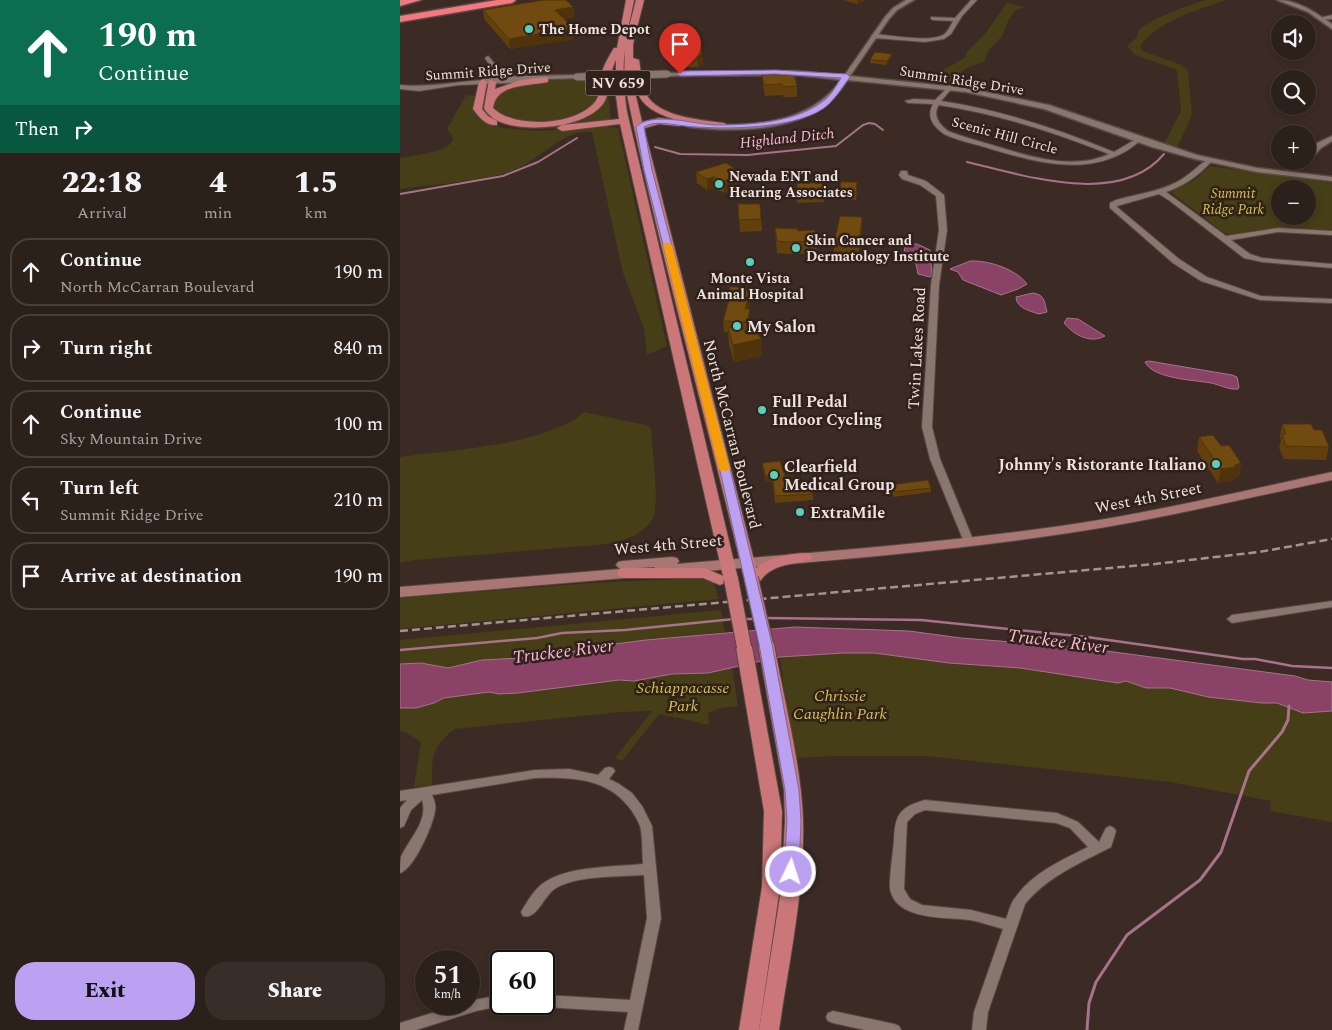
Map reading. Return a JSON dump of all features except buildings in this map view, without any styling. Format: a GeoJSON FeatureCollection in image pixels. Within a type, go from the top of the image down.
{"type":"FeatureCollection","features":[{"type":"Feature","properties":{"kind":"highway"},"geometry":{"type":"LineString","coordinates":[[400,2],[404,0]]}},
{"type":"Feature","properties":{"kind":"highway"},"geometry":{"type":"LineString","coordinates":[[400,2],[417,0]]}},
{"type":"Feature","properties":{"kind":"highway"},"geometry":{"type":"LineString","coordinates":[[400,13],[467,0]]}},
{"type":"Feature","properties":{"kind":"highway"},"geometry":{"type":"LineString","coordinates":[[400,19],[512,0]]}},
{"type":"Feature","properties":{"kind":"main road","name":"NV 659"},"geometry":{"type":"LineString","coordinates":[[630,0],[620,45],[618,85],[624,121],[684,385],[727,560],[725,580],[737,612],[773,811],[773,858],[766,930],[749,1030]]}},
{"type":"Feature","properties":{"kind":"main road","name":"North McCarran Boulevard"},"geometry":{"type":"LineString","coordinates":[[640,0],[629,44],[628,80],[702,382],[753,578],[756,606],[766,644],[784,755],[792,790],[794,821],[790,890],[769,1030]]}},
{"type":"Feature","properties":{"kind":"main road"},"geometry":{"type":"LineString","coordinates":[[634,29],[635,58],[640,90],[644,98],[659,110],[675,116],[724,126]]}},
{"type":"Feature","properties":{"kind":"main road"},"geometry":{"type":"LineString","coordinates":[[488,81],[488,104],[490,111],[495,116],[520,123],[554,123],[582,115],[600,103],[608,66],[620,45]]}},
{"type":"Feature","properties":{"kind":"main road"},"geometry":{"type":"LineString","coordinates":[[488,104],[493,96],[505,88],[526,82],[545,80]]}},
{"type":"Feature","properties":{"kind":"main road"},"geometry":{"type":"LineString","coordinates":[[488,81],[478,109],[485,118],[500,125],[540,129],[624,121]]}},
{"type":"Feature","properties":{"kind":"main road"},"geometry":{"type":"LineString","coordinates":[[640,133],[640,127],[649,122],[670,122],[689,125]]}},
{"type":"Feature","properties":{"kind":"main road"},"geometry":{"type":"LineString","coordinates":[[684,385],[702,382]]}},
{"type":"Feature","properties":{"kind":"main road","name":"West 4th Street"},"geometry":{"type":"LineString","coordinates":[[747,558],[805,557],[1026,536],[1123,521],[1332,476]]}},
{"type":"Feature","properties":{"kind":"main road","name":"West 4th Street"},"geometry":{"type":"LineString","coordinates":[[400,591],[624,573],[850,547],[969,542]]}},
{"type":"Feature","properties":{"kind":"main road"},"geometry":{"type":"LineString","coordinates":[[753,578],[763,568],[772,564],[805,557]]}},
{"type":"Feature","properties":{"kind":"main road","name":"West 4th Street"},"geometry":{"type":"LineString","coordinates":[[400,591],[610,566],[727,560]]}},
{"type":"Feature","properties":{"kind":"main road"},"geometry":{"type":"LineString","coordinates":[[624,573],[704,573],[725,580]]}},
{"type":"Feature","properties":{"kind":"street"},"geometry":{"type":"LineString","coordinates":[[689,125],[724,126],[774,122],[810,112],[830,100],[889,15],[911,0]]}},
{"type":"Feature","properties":{"kind":"street"},"geometry":{"type":"LineString","coordinates":[[874,36],[934,40],[948,35],[957,20],[974,0]]}},
{"type":"Feature","properties":{"kind":"street"},"geometry":{"type":"LineString","coordinates":[[1280,0],[1304,8],[1322,18],[1332,27]]}},
{"type":"Feature","properties":{"kind":"street"},"geometry":{"type":"LineString","coordinates":[[1322,18],[1332,17]]}},
{"type":"Feature","properties":{"kind":"street"},"geometry":{"type":"LineString","coordinates":[[933,18],[957,20]]}},
{"type":"Feature","properties":{"kind":"street"},"geometry":{"type":"LineString","coordinates":[[488,58],[492,64],[488,81]]}},
{"type":"Feature","properties":{"kind":"street","name":"Summit Ridge Drive"},"geometry":{"type":"LineString","coordinates":[[400,88],[419,89],[488,81],[577,77],[770,72],[950,87],[1046,107],[1138,140],[1209,161],[1301,176],[1332,179]]}},
{"type":"Feature","properties":{"kind":"street","name":"Summit Ridge Drive"},"geometry":{"type":"LineString","coordinates":[[400,82],[545,80],[577,77]]}},
{"type":"Feature","properties":{"kind":"street","name":"Scenic Hill Circle"},"geometry":{"type":"LineString","coordinates":[[950,87],[936,103],[932,114],[938,127],[944,132],[955,136],[1065,164],[1094,162],[1114,154],[1138,140]]}},
{"type":"Feature","properties":{"kind":"street"},"geometry":{"type":"LineString","coordinates":[[908,101],[981,110],[1026,121],[1114,154]]}},
{"type":"Feature","properties":{"kind":"street"},"geometry":{"type":"LineString","coordinates":[[1316,148],[1332,138]]}},
{"type":"Feature","properties":{"kind":"street"},"geometry":{"type":"LineString","coordinates":[[1209,161],[1188,180],[1161,192],[1118,202],[1113,205],[1116,211],[1176,261],[1204,279],[1260,298],[1332,301]]}},
{"type":"Feature","properties":{"kind":"street"},"geometry":{"type":"LineString","coordinates":[[1301,176],[1303,170]]}},
{"type":"Feature","properties":{"kind":"street","name":"Twin Lakes Road"},"geometry":{"type":"LineString","coordinates":[[904,173],[902,175],[905,177],[923,183],[940,195],[943,230],[934,285],[927,427],[935,459],[969,542]]}},
{"type":"Feature","properties":{"kind":"street"},"geometry":{"type":"LineString","coordinates":[[1161,192],[1173,199],[1241,252],[1254,258],[1332,266]]}},
{"type":"Feature","properties":{"kind":"street"},"geometry":{"type":"LineString","coordinates":[[1224,239],[1278,230],[1332,232]]}},
{"type":"Feature","properties":{"kind":"street"},"geometry":{"type":"LineString","coordinates":[[1194,284],[1204,279]]}},
{"type":"Feature","properties":{"kind":"street"},"geometry":{"type":"LineString","coordinates":[[1232,618],[1332,604]]}},
{"type":"Feature","properties":{"kind":"street"},"geometry":{"type":"LineString","coordinates":[[400,796],[535,774],[556,772],[605,775],[642,814],[646,826],[654,918],[631,1030]]}},
{"type":"Feature","properties":{"kind":"street"},"geometry":{"type":"LineString","coordinates":[[400,823],[406,808],[421,793]]}},
{"type":"Feature","properties":{"kind":"street"},"geometry":{"type":"LineString","coordinates":[[400,868],[416,844],[425,825],[429,804],[427,798],[421,793]]}},
{"type":"Feature","properties":{"kind":"street"},"geometry":{"type":"LineString","coordinates":[[1010,926],[970,915],[921,910],[906,903],[897,890],[900,822],[904,815],[910,810],[925,806],[1057,818],[1074,825],[1102,847]]}},
{"type":"Feature","properties":{"kind":"street"},"geometry":{"type":"LineString","coordinates":[[979,1030],[981,1012],[1019,902],[1033,886],[1102,847],[1110,831]]}},
{"type":"Feature","properties":{"kind":"street"},"geometry":{"type":"LineString","coordinates":[[528,912],[545,888],[552,883],[578,877],[650,869]]}},
{"type":"Feature","properties":{"kind":"street"},"geometry":{"type":"LineString","coordinates":[[555,1002],[636,1006]]}},
{"type":"Feature","properties":{"kind":"street"},"geometry":{"type":"LineString","coordinates":[[400,1029],[476,1005],[490,1003]]}},
{"type":"Feature","properties":{"kind":"street"},"geometry":{"type":"LineString","coordinates":[[833,1017],[894,1030]]}},
{"type":"Feature","properties":{"kind":"green space"},"geometry":{"type":"Polygon","coordinates":[[[1206,0],[1226,0],[1169,22],[1148,37],[1140,46],[1143,51],[1179,64],[1188,70],[1192,115],[1177,148],[1164,144],[1181,111],[1177,70],[1135,55],[1127,46],[1137,37],[1138,31],[1144,26],[1160,17],[1206,0]]]}},
{"type":"Feature","properties":{"kind":"green space"},"geometry":{"type":"Polygon","coordinates":[[[1007,3],[1025,7],[1015,11],[1009,19],[1002,36],[989,50],[984,62],[962,72],[956,85],[923,81],[966,57],[966,53],[985,34],[1007,3]]]}},
{"type":"Feature","properties":{"kind":"green space"},"geometry":{"type":"Polygon","coordinates":[[[601,79],[595,102],[573,115],[558,119],[528,123],[514,121],[502,116],[493,107],[498,97],[508,90],[523,85],[557,80],[601,79]]]}},
{"type":"Feature","properties":{"kind":"green space"},"geometry":{"type":"Polygon","coordinates":[[[607,85],[611,121],[536,129],[507,126],[494,121],[498,119],[546,125],[588,113],[607,85]]]}},
{"type":"Feature","properties":{"kind":"green space"},"geometry":{"type":"Polygon","coordinates":[[[466,95],[475,96],[473,108],[478,116],[488,123],[503,128],[540,131],[605,125],[618,128],[667,346],[647,355],[644,328],[623,273],[592,132],[569,136],[530,162],[501,174],[487,178],[400,189],[400,158],[438,150],[451,143],[453,138],[447,129],[466,95]]]}},
{"type":"Feature","properties":{"kind":"green space","name":"Summit Ridge Park"},"geometry":{"type":"Polygon","coordinates":[[[1210,166],[1310,180],[1271,180],[1271,225],[1316,225],[1316,181],[1332,183],[1332,230],[1278,227],[1232,234],[1224,233],[1172,193],[1194,180],[1210,166]]]}},
{"type":"Feature","properties":{"kind":"green space"},"geometry":{"type":"Polygon","coordinates":[[[584,412],[649,426],[651,430],[656,501],[653,518],[644,529],[626,539],[607,544],[416,560],[400,563],[400,457],[523,439],[568,423],[584,412]]]}},
{"type":"Feature","properties":{"kind":"green space"},"geometry":{"type":"Polygon","coordinates":[[[697,578],[714,583],[719,599],[400,629],[400,598],[591,583],[697,578]]]}},
{"type":"Feature","properties":{"kind":"green space"},"geometry":{"type":"Polygon","coordinates":[[[721,610],[725,632],[584,648],[559,656],[482,660],[448,668],[421,663],[400,664],[400,640],[721,610]]]}},
{"type":"Feature","properties":{"kind":"green space","name":"Chrissie Caughlin Park"},"geometry":{"type":"Polygon","coordinates":[[[828,653],[901,655],[949,663],[1020,668],[1118,683],[1126,681],[1146,688],[1170,688],[1208,697],[1277,703],[1303,713],[1332,711],[1332,822],[1270,811],[1271,801],[1170,782],[926,756],[797,758],[785,696],[780,657],[828,653]]]}},
{"type":"Feature","properties":{"kind":"green space","name":"Schiappacasse Park"},"geometry":{"type":"Polygon","coordinates":[[[732,667],[738,706],[721,708],[708,713],[709,725],[659,714],[622,761],[615,758],[652,711],[620,712],[455,729],[441,741],[434,753],[432,785],[414,787],[421,742],[400,731],[400,708],[416,708],[444,698],[489,692],[499,694],[518,693],[732,667]]]}},
{"type":"Feature","properties":{"kind":"shaded area"},"geometry":{"type":"Polygon","coordinates":[[[917,244],[930,250],[932,275],[930,277],[918,274],[916,264],[904,254],[905,246],[917,244]]]}},
{"type":"Feature","properties":{"kind":"shaded area"},"geometry":{"type":"Polygon","coordinates":[[[970,261],[1001,266],[1016,274],[1027,284],[1001,295],[963,280],[958,272],[950,269],[970,261]]]}},
{"type":"Feature","properties":{"kind":"shaded area"},"geometry":{"type":"Polygon","coordinates":[[[1033,293],[1042,297],[1047,312],[1039,314],[1018,304],[1016,297],[1033,293]]]}},
{"type":"Feature","properties":{"kind":"shaded area"},"geometry":{"type":"Polygon","coordinates":[[[1067,318],[1078,319],[1105,336],[1094,339],[1083,337],[1064,323],[1067,318]]]}},
{"type":"Feature","properties":{"kind":"shaded area"},"geometry":{"type":"Polygon","coordinates":[[[1149,361],[1232,375],[1237,377],[1239,387],[1238,389],[1231,389],[1211,383],[1165,375],[1149,368],[1145,362],[1149,361]]]}},
{"type":"Feature","properties":{"kind":"shaded area"},"geometry":{"type":"Polygon","coordinates":[[[795,627],[909,631],[961,638],[1076,647],[1295,676],[1308,680],[1332,682],[1332,711],[1303,713],[1277,703],[1208,697],[1170,688],[1146,688],[1126,681],[1118,683],[1020,668],[949,663],[874,653],[780,657],[708,673],[672,674],[634,681],[619,680],[518,693],[499,694],[489,692],[444,698],[416,708],[400,708],[400,664],[421,663],[448,668],[482,660],[559,656],[584,648],[646,640],[795,627]]]}},
{"type":"Feature","properties":{"kind":"waterway","name":"Highland Ditch"},"geometry":{"type":"LineString","coordinates":[[655,147],[680,154],[748,155],[836,146],[863,125],[869,123],[875,124],[883,130]]}},
{"type":"Feature","properties":{"kind":"waterway","name":"Highland Ditch"},"geometry":{"type":"LineString","coordinates":[[400,194],[503,176],[538,162],[577,138]]}},
{"type":"Feature","properties":{"kind":"waterway","name":"Highland Ditch"},"geometry":{"type":"LineString","coordinates":[[967,162],[1043,179],[1097,184],[1122,180],[1145,170],[1164,154]]}},
{"type":"Feature","properties":{"kind":"waterway","name":"Truckee River"},"geometry":{"type":"LineString","coordinates":[[765,618],[921,620],[1087,637],[1243,659],[1255,659],[1292,666],[1332,668]]}},
{"type":"Feature","properties":{"kind":"waterway","name":"Truckee River"},"geometry":{"type":"LineString","coordinates":[[400,650],[537,638],[562,633],[625,630],[734,619]]}},
{"type":"Feature","properties":{"kind":"waterway"},"geometry":{"type":"LineString","coordinates":[[742,619],[754,619]]}},
{"type":"Feature","properties":{"kind":"waterway"},"geometry":{"type":"LineString","coordinates":[[1087,1030],[1089,1003],[1096,982],[1127,935],[1200,880],[1221,852],[1249,771],[1282,732],[1288,720],[1289,706]]}},
{"type":"Feature","properties":{"kind":"railway"},"geometry":{"type":"LineString","coordinates":[[400,631],[1155,564],[1259,552],[1332,539]]}},
{"type":"Feature","properties":{"kind":"slow traffic"},"geometry":{"type":"LineString","coordinates":[[667,245],[725,469]]}},
{"type":"Feature","properties":{"kind":"place","name":"The Home Depot"},"geometry":{"type":"Point","coordinates":[529,29]}},
{"type":"Feature","properties":{"kind":"place","name":"Nevada ENT and Hearing Associates"},"geometry":{"type":"Point","coordinates":[719,184]}},
{"type":"Feature","properties":{"kind":"place","name":"Skin Cancer and Dermatology Institute"},"geometry":{"type":"Point","coordinates":[796,248]}},
{"type":"Feature","properties":{"kind":"place","name":"Monte Vista Animal Hospital"},"geometry":{"type":"Point","coordinates":[750,262]}},
{"type":"Feature","properties":{"kind":"place","name":"My Salon"},"geometry":{"type":"Point","coordinates":[737,326]}},
{"type":"Feature","properties":{"kind":"place","name":"Full Pedal Indoor Cycling"},"geometry":{"type":"Point","coordinates":[762,410]}},
{"type":"Feature","properties":{"kind":"place","name":"Johnny's Ristorante Italiano"},"geometry":{"type":"Point","coordinates":[1216,464]}},
{"type":"Feature","properties":{"kind":"place","name":"Clearfield Medical Group"},"geometry":{"type":"Point","coordinates":[774,475]}},
{"type":"Feature","properties":{"kind":"place","name":"ExtraMile"},"geometry":{"type":"Point","coordinates":[800,512]}},
{"type":"Feature","properties":{"kind":"route"},"geometry":{"type":"LineString","coordinates":[[680,74],[776,72],[847,77],[826,103],[815,110],[786,120],[753,125],[714,127],[656,121],[645,123],[640,127],[648,170],[719,444],[766,644],[784,755],[792,790],[794,821],[791,872]]}}]}
